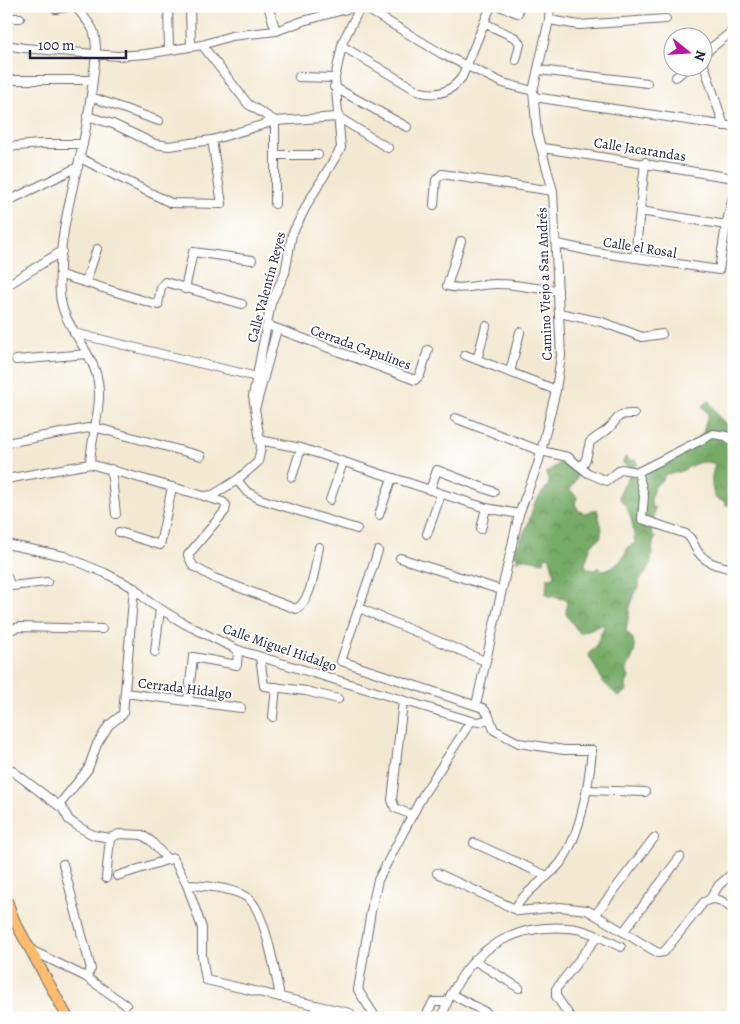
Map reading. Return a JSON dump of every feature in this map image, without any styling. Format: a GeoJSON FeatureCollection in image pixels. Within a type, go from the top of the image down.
{"type":"FeatureCollection","features":[{"type":"Feature","properties":{"kind":"main road"},"geometry":{"type":"LineString","coordinates":[[6,898],[10,919],[31,950],[68,1018]]}},
{"type":"Feature","properties":{"kind":"street"},"geometry":{"type":"LineString","coordinates":[[56,9],[71,6]]}},
{"type":"Feature","properties":{"kind":"street"},"geometry":{"type":"LineString","coordinates":[[76,6],[93,26],[96,54],[91,97],[79,162],[66,211],[61,275],[63,309],[74,333],[87,354],[98,384],[99,398],[90,464]]}},
{"type":"Feature","properties":{"kind":"street"},"geometry":{"type":"LineString","coordinates":[[168,6],[169,50]]}},
{"type":"Feature","properties":{"kind":"street"},"geometry":{"type":"LineString","coordinates":[[190,6],[191,46]]}},
{"type":"Feature","properties":{"kind":"street"},"geometry":{"type":"LineString","coordinates":[[268,6],[276,31]]}},
{"type":"Feature","properties":{"kind":"street"},"geometry":{"type":"LineString","coordinates":[[6,45],[96,54],[137,55],[202,44],[231,36],[276,31],[304,21],[360,6],[373,11],[422,44],[467,64],[503,83],[534,94],[734,127]]}},
{"type":"Feature","properties":{"kind":"street","name":"Calle Valentín Reyes"},"geometry":{"type":"LineString","coordinates":[[204,496],[213,495],[237,480],[258,462],[261,447],[254,413],[253,396],[271,303],[285,273],[292,234],[308,201],[341,148],[334,87],[335,78],[342,46],[360,6]]}},
{"type":"Feature","properties":{"kind":"street"},"geometry":{"type":"LineString","coordinates":[[342,46],[418,91],[430,95],[445,92],[456,86],[462,77],[491,7],[482,6]]}},
{"type":"Feature","properties":{"kind":"street"},"geometry":{"type":"LineString","coordinates":[[499,6],[518,14]]}},
{"type":"Feature","properties":{"kind":"street","name":"Camino Viejo a San Andrés"},"geometry":{"type":"LineString","coordinates":[[476,705],[518,514],[541,451],[562,356],[554,191],[537,133],[534,94],[549,20],[550,6]]}},
{"type":"Feature","properties":{"kind":"street"},"geometry":{"type":"LineString","coordinates":[[6,18],[20,18]]}},
{"type":"Feature","properties":{"kind":"street"},"geometry":{"type":"LineString","coordinates":[[549,20],[579,25],[666,19]]}},
{"type":"Feature","properties":{"kind":"street"},"geometry":{"type":"LineString","coordinates":[[484,23],[516,38],[520,44],[516,60]]}},
{"type":"Feature","properties":{"kind":"street"},"geometry":{"type":"LineString","coordinates":[[712,47],[734,30]]}},
{"type":"Feature","properties":{"kind":"street"},"geometry":{"type":"LineString","coordinates":[[202,44],[248,104],[275,121]]}},
{"type":"Feature","properties":{"kind":"street"},"geometry":{"type":"LineString","coordinates":[[539,70],[647,82]]}},
{"type":"Feature","properties":{"kind":"street"},"geometry":{"type":"LineString","coordinates":[[299,77],[335,78]]}},
{"type":"Feature","properties":{"kind":"street"},"geometry":{"type":"LineString","coordinates":[[708,78],[724,126]]}},
{"type":"Feature","properties":{"kind":"street"},"geometry":{"type":"LineString","coordinates":[[6,80],[93,80]]}},
{"type":"Feature","properties":{"kind":"street"},"geometry":{"type":"LineString","coordinates":[[334,87],[407,127]]}},
{"type":"Feature","properties":{"kind":"street"},"geometry":{"type":"LineString","coordinates":[[91,97],[159,121]]}},
{"type":"Feature","properties":{"kind":"street"},"geometry":{"type":"LineString","coordinates":[[87,116],[113,124],[155,144],[170,146],[212,140],[275,121],[338,117],[388,148]]}},
{"type":"Feature","properties":{"kind":"street"},"geometry":{"type":"LineString","coordinates":[[275,121],[275,204]]}},
{"type":"Feature","properties":{"kind":"street"},"geometry":{"type":"LineString","coordinates":[[79,162],[171,203],[222,204],[212,140]]}},
{"type":"Feature","properties":{"kind":"street"},"geometry":{"type":"LineString","coordinates":[[6,147],[40,144],[82,144]]}},
{"type":"Feature","properties":{"kind":"street","name":"Calle Jacarandas"},"geometry":{"type":"LineString","coordinates":[[542,148],[645,162],[734,178]]}},
{"type":"Feature","properties":{"kind":"street"},"geometry":{"type":"LineString","coordinates":[[275,155],[318,154]]}},
{"type":"Feature","properties":{"kind":"street"},"geometry":{"type":"LineString","coordinates":[[6,202],[79,162]]}},
{"type":"Feature","properties":{"kind":"street"},"geometry":{"type":"LineString","coordinates":[[635,258],[645,162]]}},
{"type":"Feature","properties":{"kind":"street"},"geometry":{"type":"LineString","coordinates":[[434,205],[436,180],[442,174],[554,191]]}},
{"type":"Feature","properties":{"kind":"street"},"geometry":{"type":"LineString","coordinates":[[640,211],[726,225],[734,193]]}},
{"type":"Feature","properties":{"kind":"street","name":"Calle el Rosal"},"geometry":{"type":"LineString","coordinates":[[558,244],[635,258],[719,270],[726,225]]}},
{"type":"Feature","properties":{"kind":"street"},"geometry":{"type":"LineString","coordinates":[[461,241],[447,286],[458,289],[498,284],[558,290]]}},
{"type":"Feature","properties":{"kind":"street"},"geometry":{"type":"LineString","coordinates":[[86,281],[97,249]]}},
{"type":"Feature","properties":{"kind":"street"},"geometry":{"type":"LineString","coordinates":[[6,286],[62,251]]}},
{"type":"Feature","properties":{"kind":"street"},"geometry":{"type":"LineString","coordinates":[[185,289],[193,252],[224,258],[252,260]]}},
{"type":"Feature","properties":{"kind":"street"},"geometry":{"type":"LineString","coordinates":[[61,275],[86,281],[158,305],[163,283],[168,282],[185,289],[242,304]]}},
{"type":"Feature","properties":{"kind":"street"},"geometry":{"type":"LineString","coordinates":[[559,313],[602,322],[642,337],[662,334]]}},
{"type":"Feature","properties":{"kind":"street","name":"Cerrada Capulines"},"geometry":{"type":"LineString","coordinates":[[267,325],[415,380],[420,375],[428,350]]}},
{"type":"Feature","properties":{"kind":"street"},"geometry":{"type":"LineString","coordinates":[[477,360],[486,326]]}},
{"type":"Feature","properties":{"kind":"street"},"geometry":{"type":"LineString","coordinates":[[254,413],[266,375],[277,329]]}},
{"type":"Feature","properties":{"kind":"street"},"geometry":{"type":"LineString","coordinates":[[510,372],[520,332]]}},
{"type":"Feature","properties":{"kind":"street"},"geometry":{"type":"LineString","coordinates":[[74,333],[257,377]]}},
{"type":"Feature","properties":{"kind":"street"},"geometry":{"type":"LineString","coordinates":[[16,360],[87,354]]}},
{"type":"Feature","properties":{"kind":"street"},"geometry":{"type":"LineString","coordinates":[[464,355],[556,390]]}},
{"type":"Feature","properties":{"kind":"street"},"geometry":{"type":"LineString","coordinates":[[582,466],[586,459],[590,442],[609,429],[615,418],[622,414],[634,414]]}},
{"type":"Feature","properties":{"kind":"street"},"geometry":{"type":"LineString","coordinates":[[455,418],[541,451],[568,457],[596,478],[607,481],[621,470],[638,472],[713,434],[726,436],[734,442]]}},
{"type":"Feature","properties":{"kind":"street"},"geometry":{"type":"LineString","coordinates":[[6,443],[94,427],[202,456]]}},
{"type":"Feature","properties":{"kind":"street"},"geometry":{"type":"LineString","coordinates":[[259,440],[301,448],[486,508],[518,514]]}},
{"type":"Feature","properties":{"kind":"street"},"geometry":{"type":"LineString","coordinates":[[292,477],[301,448]]}},
{"type":"Feature","properties":{"kind":"street"},"geometry":{"type":"LineString","coordinates":[[330,500],[343,462]]}},
{"type":"Feature","properties":{"kind":"street"},"geometry":{"type":"LineString","coordinates":[[6,479],[90,464],[223,502],[226,505],[225,511],[188,556],[193,566],[214,578],[296,609],[302,605],[307,595],[319,547]]}},
{"type":"Feature","properties":{"kind":"street"},"geometry":{"type":"LineString","coordinates":[[110,469],[116,514]]}},
{"type":"Feature","properties":{"kind":"street"},"geometry":{"type":"LineString","coordinates":[[430,490],[437,470],[494,492]]}},
{"type":"Feature","properties":{"kind":"street"},"geometry":{"type":"LineString","coordinates":[[638,472],[644,496],[642,519],[686,534],[705,560],[734,569]]}},
{"type":"Feature","properties":{"kind":"street"},"geometry":{"type":"LineString","coordinates":[[379,515],[392,478]]}},
{"type":"Feature","properties":{"kind":"street"},"geometry":{"type":"LineString","coordinates":[[237,480],[247,492],[260,499],[357,529]]}},
{"type":"Feature","properties":{"kind":"street"},"geometry":{"type":"LineString","coordinates":[[119,532],[160,545],[172,487]]}},
{"type":"Feature","properties":{"kind":"street"},"geometry":{"type":"LineString","coordinates":[[427,534],[441,494]]}},
{"type":"Feature","properties":{"kind":"street"},"geometry":{"type":"LineString","coordinates":[[481,529],[486,508]]}},
{"type":"Feature","properties":{"kind":"street","name":"Calle Miguel Hidalgo"},"geometry":{"type":"LineString","coordinates":[[6,544],[64,556],[134,588],[160,609],[199,632],[238,650],[472,721]]}},
{"type":"Feature","properties":{"kind":"street"},"geometry":{"type":"LineString","coordinates":[[378,552],[342,661],[483,708],[494,730],[519,743],[564,750],[592,750],[587,790],[566,854],[557,867],[515,909]]}},
{"type":"Feature","properties":{"kind":"street"},"geometry":{"type":"LineString","coordinates":[[400,558],[501,590]]}},
{"type":"Feature","properties":{"kind":"street"},"geometry":{"type":"LineString","coordinates":[[6,575],[11,586],[47,582]]}},
{"type":"Feature","properties":{"kind":"street"},"geometry":{"type":"LineString","coordinates":[[59,805],[88,769],[97,744],[109,725],[123,714],[134,588]]}},
{"type":"Feature","properties":{"kind":"street"},"geometry":{"type":"LineString","coordinates":[[359,608],[486,661]]}},
{"type":"Feature","properties":{"kind":"street"},"geometry":{"type":"LineString","coordinates":[[155,652],[160,609]]}},
{"type":"Feature","properties":{"kind":"street"},"geometry":{"type":"LineString","coordinates":[[6,631],[19,627],[102,629]]}},
{"type":"Feature","properties":{"kind":"street"},"geometry":{"type":"LineString","coordinates":[[188,701],[193,657],[237,665],[238,650]]}},
{"type":"Feature","properties":{"kind":"street"},"geometry":{"type":"LineString","coordinates":[[260,657],[264,686],[306,691],[338,699]]}},
{"type":"Feature","properties":{"kind":"street"},"geometry":{"type":"LineString","coordinates":[[273,717],[276,687]]}},
{"type":"Feature","properties":{"kind":"street","name":"Cerrada Hidalgo"},"geometry":{"type":"LineString","coordinates":[[126,693],[240,708]]}},
{"type":"Feature","properties":{"kind":"street"},"geometry":{"type":"LineString","coordinates":[[403,701],[392,800],[395,808],[412,815]]}},
{"type":"Feature","properties":{"kind":"street"},"geometry":{"type":"LineString","coordinates":[[376,1018],[358,990],[371,910],[378,880],[423,795],[472,721],[479,722],[489,719]]}},
{"type":"Feature","properties":{"kind":"street"},"geometry":{"type":"LineString","coordinates":[[6,766],[59,805],[68,820],[93,835],[110,838],[119,834],[142,835],[170,859],[188,885],[202,928],[202,956],[206,980],[350,1013]]}},
{"type":"Feature","properties":{"kind":"street"},"geometry":{"type":"LineString","coordinates":[[587,790],[645,792]]}},
{"type":"Feature","properties":{"kind":"street"},"geometry":{"type":"LineString","coordinates":[[106,878],[110,838]]}},
{"type":"Feature","properties":{"kind":"street"},"geometry":{"type":"LineString","coordinates":[[596,914],[654,838]]}},
{"type":"Feature","properties":{"kind":"street"},"geometry":{"type":"LineString","coordinates":[[474,843],[547,876]]}},
{"type":"Feature","properties":{"kind":"street"},"geometry":{"type":"LineString","coordinates":[[624,931],[680,857]]}},
{"type":"Feature","properties":{"kind":"street"},"geometry":{"type":"LineString","coordinates":[[117,876],[170,859]]}},
{"type":"Feature","properties":{"kind":"street"},"geometry":{"type":"LineString","coordinates":[[63,864],[91,969],[86,977]]}},
{"type":"Feature","properties":{"kind":"street"},"geometry":{"type":"LineString","coordinates":[[710,899],[719,885],[734,872]]}},
{"type":"Feature","properties":{"kind":"street"},"geometry":{"type":"LineString","coordinates":[[437,873],[519,911],[560,907],[587,910],[658,953],[664,952],[704,902],[716,898],[726,903],[734,911]]}},
{"type":"Feature","properties":{"kind":"street"},"geometry":{"type":"LineString","coordinates":[[188,885],[219,888],[237,893],[254,904],[267,937],[280,997]]}},
{"type":"Feature","properties":{"kind":"street"},"geometry":{"type":"LineString","coordinates":[[443,1018],[449,998],[464,970],[497,940],[529,930],[569,928],[598,936],[622,947]]}},
{"type":"Feature","properties":{"kind":"street"},"geometry":{"type":"LineString","coordinates":[[571,1018],[556,996],[556,989],[598,936]]}},
{"type":"Feature","properties":{"kind":"street"},"geometry":{"type":"LineString","coordinates":[[31,950],[86,977],[126,1005]]}},
{"type":"Feature","properties":{"kind":"street"},"geometry":{"type":"LineString","coordinates":[[474,960],[519,988]]}},
{"type":"Feature","properties":{"kind":"street"},"geometry":{"type":"LineString","coordinates":[[425,1018],[433,1002],[449,998],[487,1013]]}},
{"type":"Feature","properties":{"kind":"street"},"geometry":{"type":"LineString","coordinates":[[316,1005],[316,1018]]}},
{"type":"Feature","properties":{"kind":"green space"},"geometry":{"type":"Polygon","coordinates":[[[709,401],[725,423],[734,426],[734,506],[726,505],[724,501],[716,499],[712,482],[715,464],[708,462],[701,462],[680,471],[665,474],[663,480],[654,488],[651,504],[652,508],[655,507],[651,533],[655,537],[650,565],[639,580],[639,588],[636,590],[630,607],[626,631],[633,639],[635,651],[626,671],[629,677],[626,685],[627,691],[619,697],[604,683],[588,654],[595,648],[605,624],[579,633],[566,614],[567,600],[546,595],[547,578],[554,577],[555,575],[549,556],[545,557],[544,562],[521,558],[517,563],[517,556],[509,554],[519,543],[528,524],[534,504],[549,484],[546,473],[563,460],[584,470],[577,477],[570,490],[577,497],[575,504],[579,511],[585,513],[597,509],[602,529],[600,538],[591,545],[585,564],[587,568],[594,570],[599,567],[602,570],[607,569],[615,565],[624,556],[628,547],[635,543],[629,513],[619,498],[621,489],[631,470],[631,466],[628,467],[623,463],[625,457],[631,461],[635,459],[638,470],[673,459],[703,433],[708,414],[702,406],[709,401]]]}}]}
